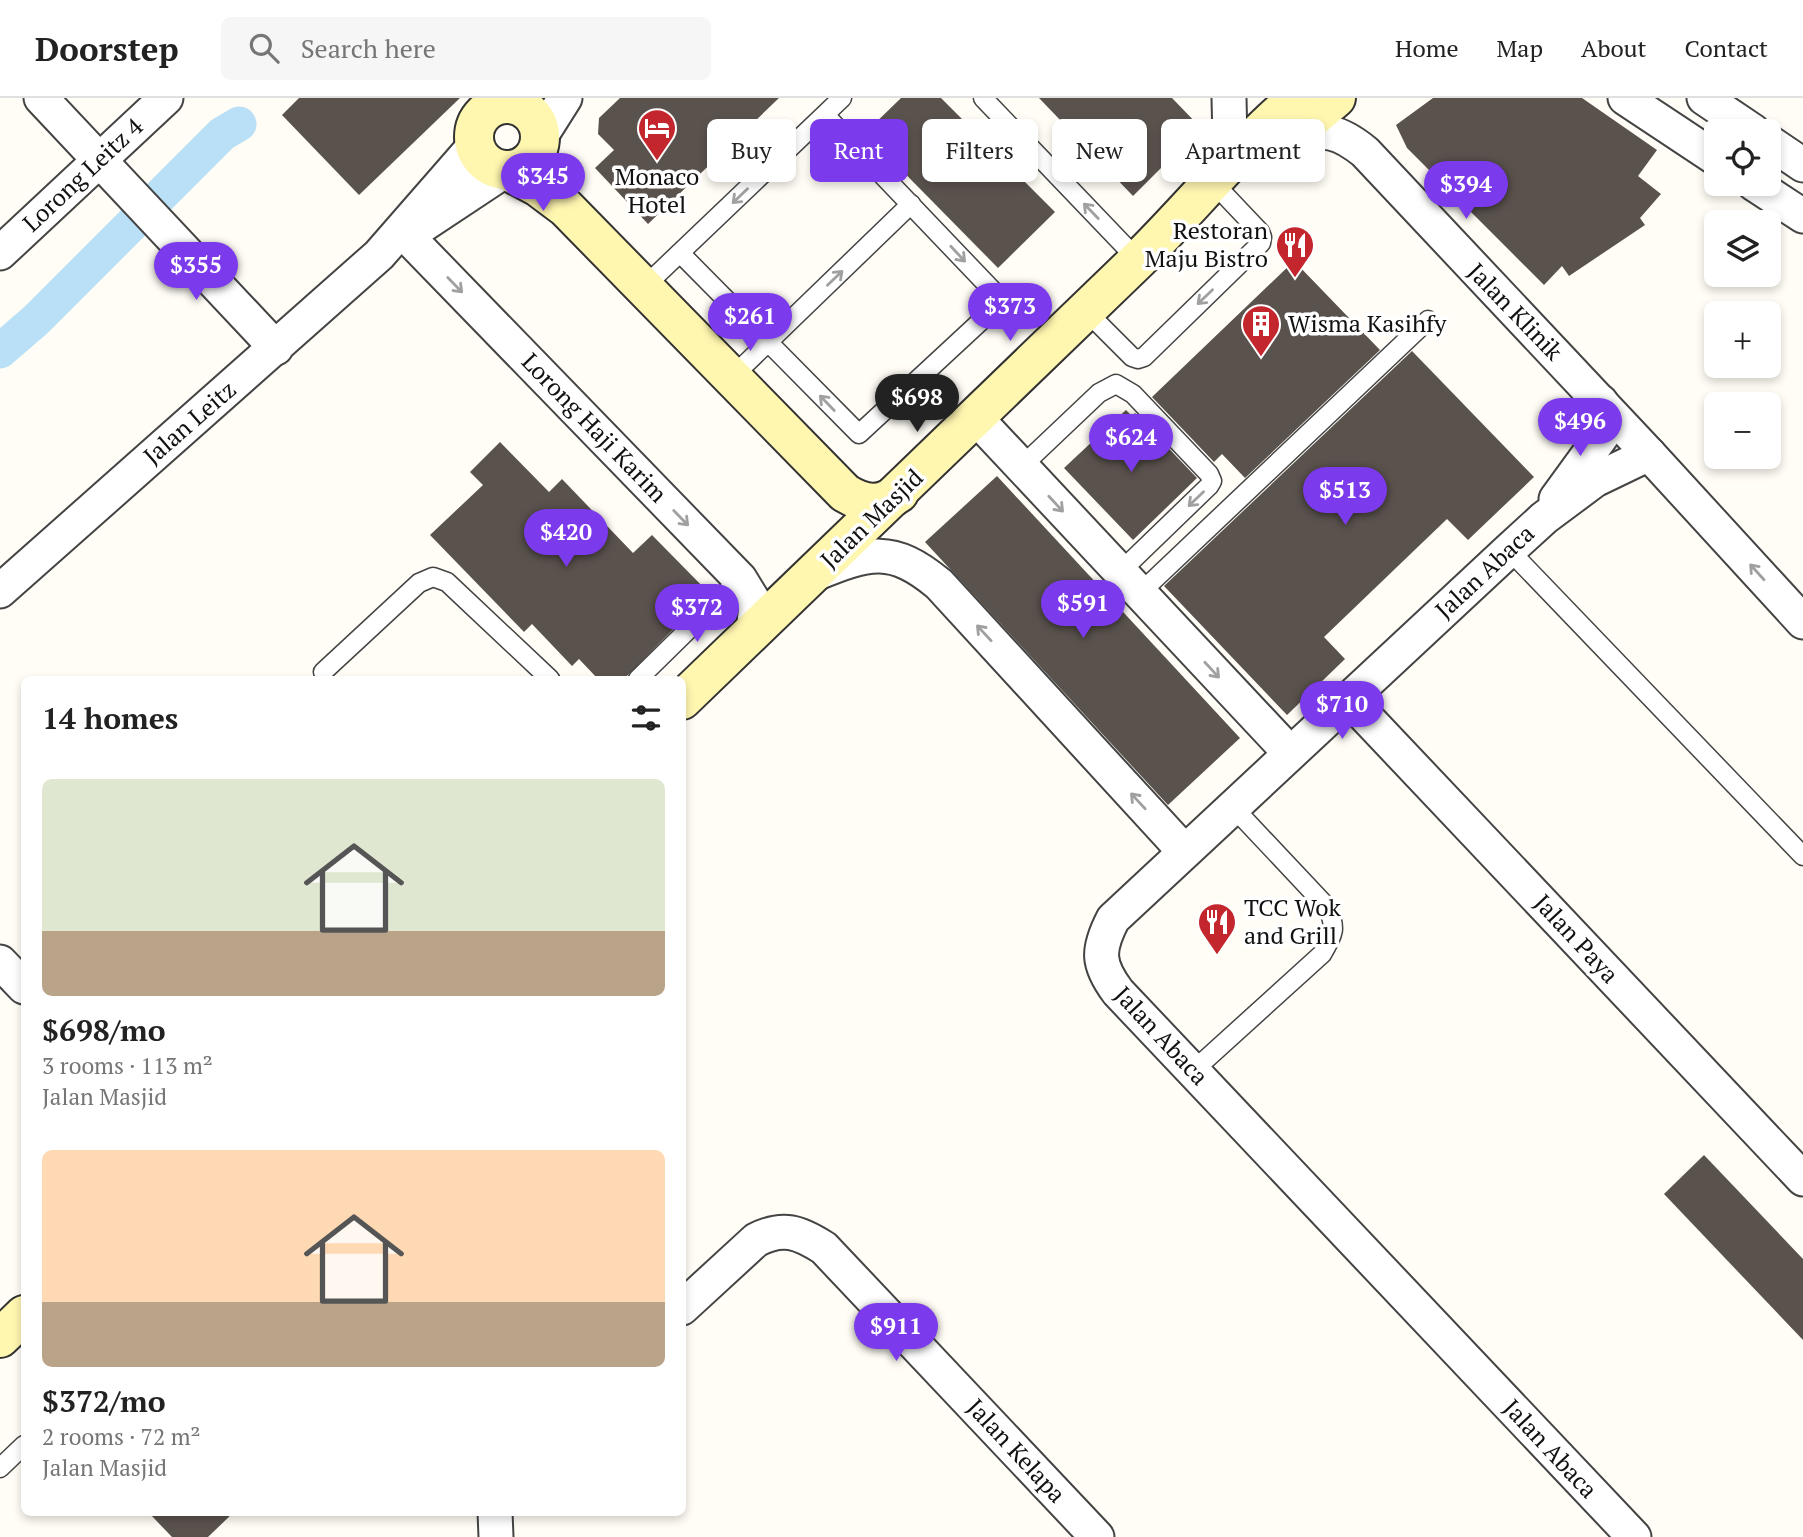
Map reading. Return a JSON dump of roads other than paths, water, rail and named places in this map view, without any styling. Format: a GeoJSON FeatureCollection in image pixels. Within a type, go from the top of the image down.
{"type":"FeatureCollection","features":[{"type":"Feature","properties":{"kind":"street"},"geometry":{"type":"LineString","coordinates":[[41,98],[276,348]]}},
{"type":"Feature","properties":{"kind":"street","name":"Lorong Leitz 4"},"geometry":{"type":"LineString","coordinates":[[0,253],[166,98]]}},
{"type":"Feature","properties":{"kind":"street"},"geometry":{"type":"LineString","coordinates":[[457,98],[484,161],[538,187],[566,208],[845,493],[869,504],[889,500],[899,493]]}},
{"type":"Feature","properties":{"kind":"street"},"geometry":{"type":"LineString","coordinates":[[379,255],[506,170],[526,165],[565,98]]}},
{"type":"Feature","properties":{"kind":"street"},"geometry":{"type":"LineString","coordinates":[[1222,183],[1230,141],[1229,98]]}},
{"type":"Feature","properties":{"kind":"street","name":"Jalan Masjid"},"geometry":{"type":"LineString","coordinates":[[686,696],[1185,214],[1295,116],[1336,98]]}},
{"type":"Feature","properties":{"kind":"street"},"geometry":{"type":"LineString","coordinates":[[1625,98],[1704,151]]}},
{"type":"Feature","properties":{"kind":"street"},"geometry":{"type":"LineString","coordinates":[[1666,126],[1684,98]]}},
{"type":"Feature","properties":{"kind":"street"},"geometry":{"type":"LineString","coordinates":[[1704,98],[1735,119]]}},
{"type":"Feature","properties":{"kind":"street"},"geometry":{"type":"LineString","coordinates":[[379,255],[475,138],[484,113],[507,101],[533,115],[540,143],[600,242]]}},
{"type":"Feature","properties":{"kind":"street","name":"Jalan Klinik"},"geometry":{"type":"LineString","coordinates":[[1295,116],[1325,131],[1347,138],[1365,152],[1601,402],[1803,622]]}},
{"type":"Feature","properties":{"kind":"street"},"geometry":{"type":"LineString","coordinates":[[1781,150],[1803,165]]}},
{"type":"Feature","properties":{"kind":"street"},"geometry":{"type":"LineString","coordinates":[[1772,196],[1803,216]]}},
{"type":"Feature","properties":{"kind":"street","name":"Lorong Haji Karim"},"geometry":{"type":"LineString","coordinates":[[407,236],[740,579],[756,605],[753,632]]}},
{"type":"Feature","properties":{"kind":"street","name":"Jalan Leitz"},"geometry":{"type":"LineString","coordinates":[[0,591],[379,255]]}},
{"type":"Feature","properties":{"kind":"street"},"geometry":{"type":"LineString","coordinates":[[1544,518],[1572,474],[1604,433],[1606,415],[1601,402]]}},
{"type":"Feature","properties":{"kind":"street"},"geometry":{"type":"LineString","coordinates":[[976,418],[1290,752]]}},
{"type":"Feature","properties":{"kind":"street"},"geometry":{"type":"LineString","coordinates":[[1544,518],[1595,480],[1649,454]]}},
{"type":"Feature","properties":{"kind":"street","name":"Jalan Abaca"},"geometry":{"type":"LineString","coordinates":[[1544,518],[1113,919],[1104,938],[1100,957],[1106,976],[1118,992],[1634,1537]]}},
{"type":"Feature","properties":{"kind":"street"},"geometry":{"type":"LineString","coordinates":[[815,574],[846,561],[875,556],[907,562],[925,573],[1184,851]]}},
{"type":"Feature","properties":{"kind":"street","name":"Jalan Paya"},"geometry":{"type":"LineString","coordinates":[[1349,699],[1803,1179]]}},
{"type":"Feature","properties":{"kind":"street"},"geometry":{"type":"LineString","coordinates":[[0,962],[21,984]]}},
{"type":"Feature","properties":{"kind":"street","name":"Jalan Kelapa"},"geometry":{"type":"LineString","coordinates":[[686,1304],[756,1240],[769,1233],[789,1230],[803,1235],[824,1248],[1097,1537]]}},
{"type":"Feature","properties":{"kind":"street"},"geometry":{"type":"LineString","coordinates":[[0,1338],[21,1318]]}},
{"type":"Feature","properties":{"kind":"street"},"geometry":{"type":"LineString","coordinates":[[0,1365],[21,1345]]}},
{"type":"Feature","properties":{"kind":"street"},"geometry":{"type":"LineString","coordinates":[[495,1516],[496,1537]]}},
{"type":"Feature","properties":{"kind":"lane"},"geometry":{"type":"LineString","coordinates":[[644,286],[842,98]]}},
{"type":"Feature","properties":{"kind":"lane"},"geometry":{"type":"LineString","coordinates":[[983,98],[1138,260]]}},
{"type":"Feature","properties":{"kind":"lane"},"geometry":{"type":"LineString","coordinates":[[680,253],[859,434],[995,308],[999,300],[996,293],[825,115]]}},
{"type":"Feature","properties":{"kind":"lane"},"geometry":{"type":"LineString","coordinates":[[1086,311],[1132,357],[1144,357],[1261,243],[1260,232],[1222,183]]}},
{"type":"Feature","properties":{"kind":"lane"},"geometry":{"type":"LineString","coordinates":[[732,377],[911,204]]}},
{"type":"Feature","properties":{"kind":"lane"},"geometry":{"type":"LineString","coordinates":[[1130,582],[1428,320]]}},
{"type":"Feature","properties":{"kind":"lane"},"geometry":{"type":"LineString","coordinates":[[1021,467],[1099,393],[1116,384],[1133,394],[1209,474],[1212,481],[1209,486],[1130,582]]}},
{"type":"Feature","properties":{"kind":"lane"},"geometry":{"type":"LineString","coordinates":[[1510,550],[1803,856]]}},
{"type":"Feature","properties":{"kind":"lane"},"geometry":{"type":"LineString","coordinates":[[323,671],[419,583],[433,577],[447,582],[547,676]]}},
{"type":"Feature","properties":{"kind":"lane"},"geometry":{"type":"LineString","coordinates":[[641,676],[740,579]]}},
{"type":"Feature","properties":{"kind":"lane"},"geometry":{"type":"LineString","coordinates":[[1193,1071],[1322,954],[1331,938],[1335,923],[1327,906],[1232,807]]}},
{"type":"Feature","properties":{"kind":"lane"},"geometry":{"type":"LineString","coordinates":[[0,1468],[21,1448]]}},
{"type":"Feature","properties":{"kind":"waterway"},"geometry":{"type":"LineString","coordinates":[[0,351],[36,320],[222,134],[239,124]]}},
{"type":"Feature","properties":{"kind":"place","name":"Monaco Hotel"},"geometry":{"type":"Point","coordinates":[657,162]}},
{"type":"Feature","properties":{"kind":"place","name":"Restoran Maju Bistro"},"geometry":{"type":"Point","coordinates":[1295,279]}},
{"type":"Feature","properties":{"kind":"place","name":"Wisma Kasihfy"},"geometry":{"type":"Point","coordinates":[1261,358]}},
{"type":"Feature","properties":{"kind":"place","name":"TCC Wok and Grill"},"geometry":{"type":"Point","coordinates":[1217,956]}}]}
